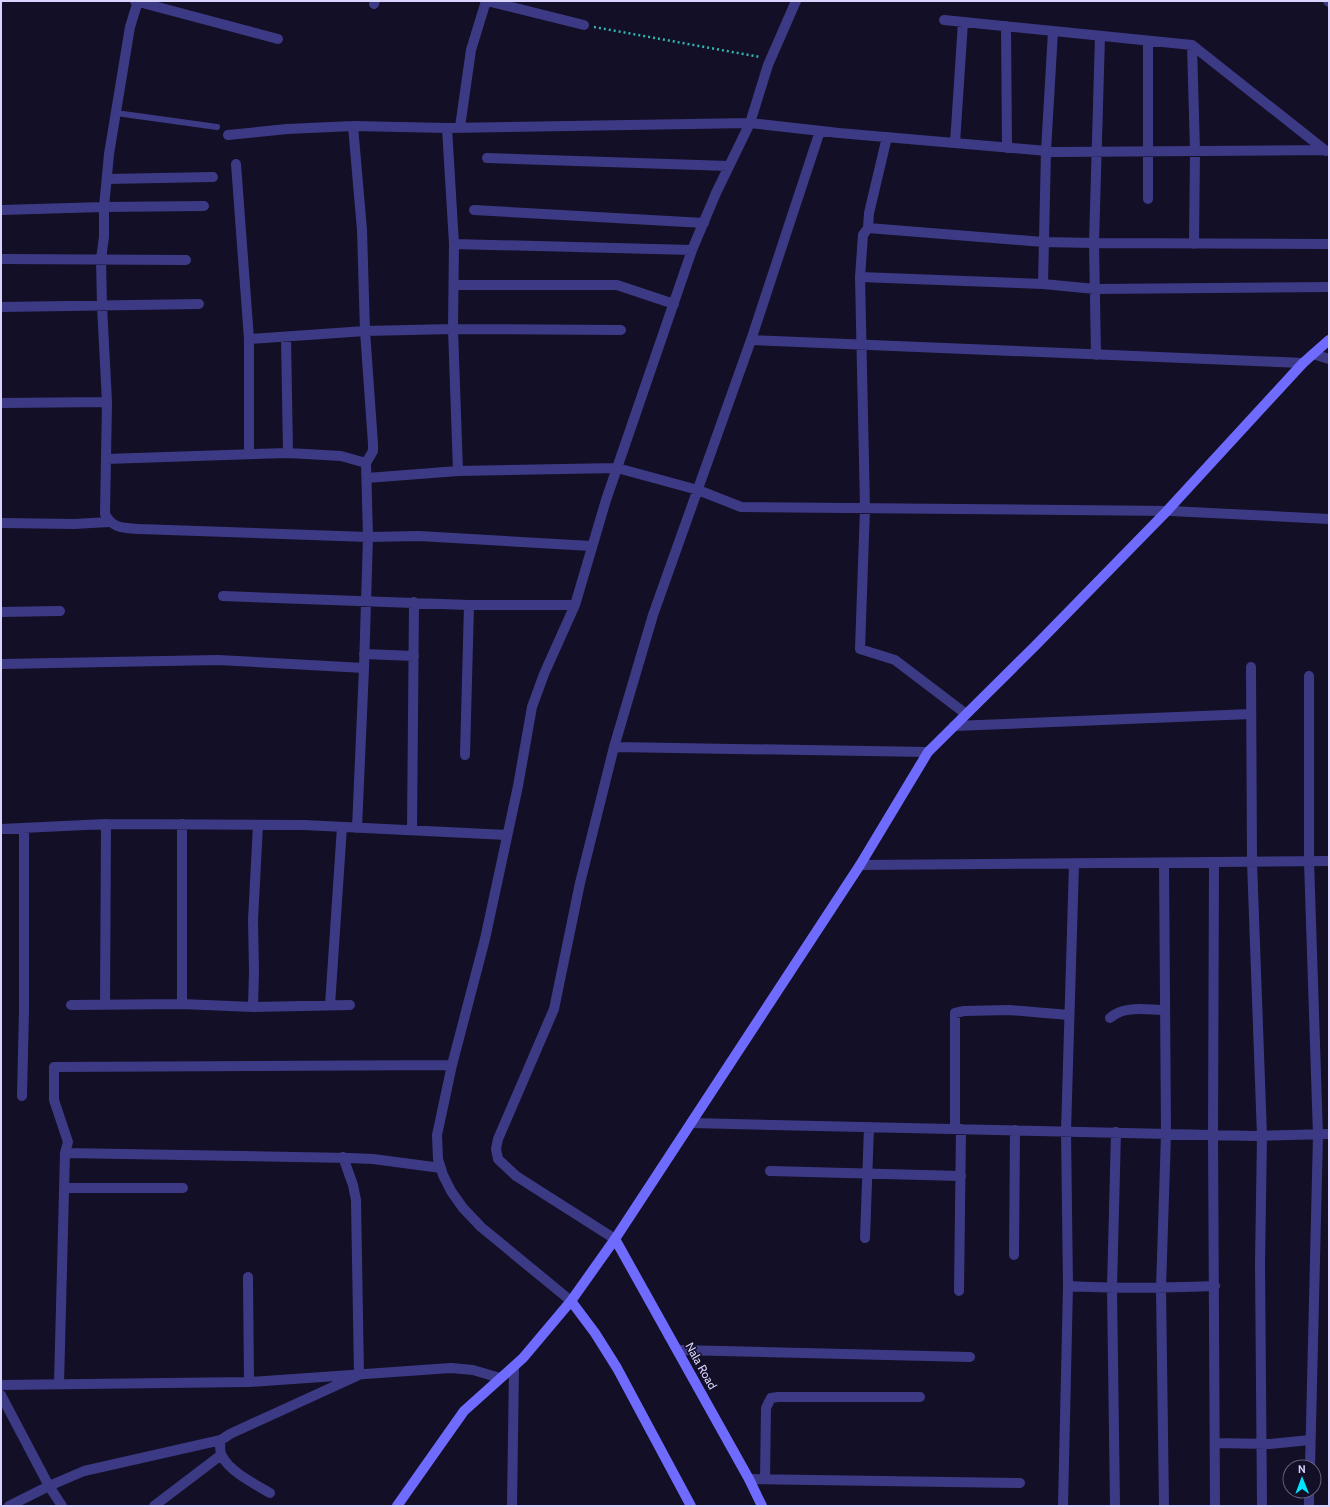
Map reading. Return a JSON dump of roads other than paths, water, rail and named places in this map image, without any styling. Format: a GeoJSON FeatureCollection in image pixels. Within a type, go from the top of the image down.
{"type":"FeatureCollection","features":[{"type":"Feature","properties":{"kind":"street"},"geometry":{"type":"LineString","coordinates":[[109,522],[105,514],[107,402],[100,259],[104,237],[104,207],[109,154],[130,27],[137,1],[278,39]]}},
{"type":"Feature","properties":{"kind":"street"},"geometry":{"type":"LineString","coordinates":[[460,127],[472,50],[486,1],[584,25]]}},
{"type":"Feature","properties":{"kind":"street"},"geometry":{"type":"LineString","coordinates":[[691,1506],[617,1368],[574,1297],[481,1227],[463,1208],[451,1191],[441,1168],[438,1159],[437,1135],[452,1065],[485,939],[518,786],[532,707],[544,674],[575,605],[591,546],[616,468],[692,250],[750,122],[771,59],[796,1]]}},
{"type":"Feature","properties":{"kind":"street"},"geometry":{"type":"LineString","coordinates":[[944,20],[1192,45],[1327,152]]}},
{"type":"Feature","properties":{"kind":"street"},"geometry":{"type":"LineString","coordinates":[[955,143],[962,22]]}},
{"type":"Feature","properties":{"kind":"street"},"geometry":{"type":"LineString","coordinates":[[1006,26],[1007,148]]}},
{"type":"Feature","properties":{"kind":"street"},"geometry":{"type":"LineString","coordinates":[[1043,284],[1046,151],[1053,31]]}},
{"type":"Feature","properties":{"kind":"street"},"geometry":{"type":"LineString","coordinates":[[1096,355],[1094,243],[1100,36]]}},
{"type":"Feature","properties":{"kind":"street"},"geometry":{"type":"LineString","coordinates":[[1148,40],[1148,199]]}},
{"type":"Feature","properties":{"kind":"street"},"geometry":{"type":"LineString","coordinates":[[1192,45],[1195,151],[1194,244]]}},
{"type":"Feature","properties":{"kind":"street"},"geometry":{"type":"LineString","coordinates":[[228,135],[354,126],[447,128],[750,122],[820,131],[1046,151],[1327,152]]}},
{"type":"Feature","properties":{"kind":"street"},"geometry":{"type":"LineString","coordinates":[[354,126],[362,230],[365,331],[373,444],[372,451],[366,463],[368,536],[357,828]]}},
{"type":"Feature","properties":{"kind":"street"},"geometry":{"type":"LineString","coordinates":[[447,128],[454,244],[453,329],[458,471]]}},
{"type":"Feature","properties":{"kind":"street"},"geometry":{"type":"LineString","coordinates":[[615,1239],[516,1176],[498,1159],[496,1149],[498,1139],[554,1009],[579,891],[614,747],[653,615],[751,340],[820,131]]}},
{"type":"Feature","properties":{"kind":"street"},"geometry":{"type":"LineString","coordinates":[[888,137],[869,213],[868,228],[863,235],[860,277],[865,508],[860,649],[895,660],[966,714]]}},
{"type":"Feature","properties":{"kind":"street"},"geometry":{"type":"LineString","coordinates":[[486,158],[729,166]]}},
{"type":"Feature","properties":{"kind":"street"},"geometry":{"type":"LineString","coordinates":[[236,164],[249,339],[249,454]]}},
{"type":"Feature","properties":{"kind":"street"},"geometry":{"type":"LineString","coordinates":[[107,178],[213,177]]}},
{"type":"Feature","properties":{"kind":"street"},"geometry":{"type":"LineString","coordinates":[[1,210],[204,206]]}},
{"type":"Feature","properties":{"kind":"street"},"geometry":{"type":"LineString","coordinates":[[474,210],[704,223]]}},
{"type":"Feature","properties":{"kind":"street"},"geometry":{"type":"LineString","coordinates":[[868,228],[1043,242],[1329,244]]}},
{"type":"Feature","properties":{"kind":"street"},"geometry":{"type":"LineString","coordinates":[[454,244],[692,250]]}},
{"type":"Feature","properties":{"kind":"street"},"geometry":{"type":"LineString","coordinates":[[1,259],[186,260]]}},
{"type":"Feature","properties":{"kind":"street"},"geometry":{"type":"LineString","coordinates":[[860,277],[1043,284],[1095,289],[1329,287]]}},
{"type":"Feature","properties":{"kind":"street"},"geometry":{"type":"LineString","coordinates":[[454,285],[617,285],[674,304]]}},
{"type":"Feature","properties":{"kind":"street"},"geometry":{"type":"LineString","coordinates":[[1,307],[199,304]]}},
{"type":"Feature","properties":{"kind":"street"},"geometry":{"type":"LineString","coordinates":[[249,339],[365,331],[453,329],[621,330]]}},
{"type":"Feature","properties":{"kind":"street"},"geometry":{"type":"LineString","coordinates":[[286,337],[288,453]]}},
{"type":"Feature","properties":{"kind":"street"},"geometry":{"type":"LineString","coordinates":[[751,340],[862,346],[1303,362]]}},
{"type":"Feature","properties":{"kind":"street"},"geometry":{"type":"LineString","coordinates":[[397,1506],[464,1411],[500,1378],[514,1368],[574,1297],[608,1249],[860,866],[928,752],[1035,646],[1166,512],[1303,362],[1329,340]]}},
{"type":"Feature","properties":{"kind":"street"},"geometry":{"type":"LineString","coordinates":[[1313,354],[1329,359]]}},
{"type":"Feature","properties":{"kind":"street"},"geometry":{"type":"LineString","coordinates":[[1,403],[107,402]]}},
{"type":"Feature","properties":{"kind":"street"},"geometry":{"type":"LineString","coordinates":[[106,459],[288,453],[341,456],[366,463]]}},
{"type":"Feature","properties":{"kind":"street"},"geometry":{"type":"LineString","coordinates":[[367,478],[458,471],[616,468],[698,490],[741,507],[1166,512],[1329,519]]}},
{"type":"Feature","properties":{"kind":"street"},"geometry":{"type":"LineString","coordinates":[[1,523],[74,524],[109,522],[120,527],[139,529],[368,536],[419,536],[591,546]]}},
{"type":"Feature","properties":{"kind":"street"},"geometry":{"type":"LineString","coordinates":[[223,596],[469,605],[575,605]]}},
{"type":"Feature","properties":{"kind":"street"},"geometry":{"type":"LineString","coordinates":[[412,830],[414,602]]}},
{"type":"Feature","properties":{"kind":"street"},"geometry":{"type":"LineString","coordinates":[[465,755],[469,605]]}},
{"type":"Feature","properties":{"kind":"street"},"geometry":{"type":"LineString","coordinates":[[1,612],[60,611]]}},
{"type":"Feature","properties":{"kind":"street"},"geometry":{"type":"LineString","coordinates":[[364,654],[414,656]]}},
{"type":"Feature","properties":{"kind":"street"},"geometry":{"type":"LineString","coordinates":[[1,664],[218,660],[364,668]]}},
{"type":"Feature","properties":{"kind":"street"},"geometry":{"type":"LineString","coordinates":[[1251,667],[1252,862],[1262,1136],[1260,1263],[1262,1506]]}},
{"type":"Feature","properties":{"kind":"street"},"geometry":{"type":"LineString","coordinates":[[1309,676],[1309,861],[1318,1135],[1310,1459]]}},
{"type":"Feature","properties":{"kind":"street"},"geometry":{"type":"LineString","coordinates":[[954,726],[1252,714]]}},
{"type":"Feature","properties":{"kind":"street"},"geometry":{"type":"LineString","coordinates":[[614,747],[928,752]]}},
{"type":"Feature","properties":{"kind":"street"},"geometry":{"type":"LineString","coordinates":[[1,829],[106,824],[182,824],[342,827],[507,835]]}},
{"type":"Feature","properties":{"kind":"street"},"geometry":{"type":"LineString","coordinates":[[106,824],[106,1005]]}},
{"type":"Feature","properties":{"kind":"street"},"geometry":{"type":"LineString","coordinates":[[182,824],[182,1004]]}},
{"type":"Feature","properties":{"kind":"street"},"geometry":{"type":"LineString","coordinates":[[253,1007],[253,920],[258,825]]}},
{"type":"Feature","properties":{"kind":"street"},"geometry":{"type":"LineString","coordinates":[[330,1005],[342,827]]}},
{"type":"Feature","properties":{"kind":"street"},"geometry":{"type":"LineString","coordinates":[[22,1096],[24,1010],[24,828]]}},
{"type":"Feature","properties":{"kind":"street"},"geometry":{"type":"LineString","coordinates":[[860,866],[1329,861]]}},
{"type":"Feature","properties":{"kind":"street"},"geometry":{"type":"LineString","coordinates":[[1214,862],[1213,1135],[1215,1506]]}},
{"type":"Feature","properties":{"kind":"street"},"geometry":{"type":"LineString","coordinates":[[1164,863],[1166,1134],[1161,1288],[1164,1506]]}},
{"type":"Feature","properties":{"kind":"street"},"geometry":{"type":"LineString","coordinates":[[1063,1506],[1068,1286],[1066,1131],[1074,864]]}},
{"type":"Feature","properties":{"kind":"street"},"geometry":{"type":"LineString","coordinates":[[71,1005],[182,1004],[253,1007],[350,1005]]}},
{"type":"Feature","properties":{"kind":"street"},"geometry":{"type":"LineString","coordinates":[[961,1129],[955,1128],[955,1013],[964,1011],[1009,1010],[1069,1015]]}},
{"type":"Feature","properties":{"kind":"street"},"geometry":{"type":"LineString","coordinates":[[1110,1018],[1123,1010],[1165,1010]]}},
{"type":"Feature","properties":{"kind":"street"},"geometry":{"type":"LineString","coordinates":[[58,1384],[65,1153],[68,1142],[54,1100],[54,1068],[452,1065]]}},
{"type":"Feature","properties":{"kind":"street"},"geometry":{"type":"LineString","coordinates":[[691,1123],[1262,1136],[1329,1134]]}},
{"type":"Feature","properties":{"kind":"street"},"geometry":{"type":"LineString","coordinates":[[865,1238],[869,1127]]}},
{"type":"Feature","properties":{"kind":"street"},"geometry":{"type":"LineString","coordinates":[[959,1291],[961,1129]]}},
{"type":"Feature","properties":{"kind":"street"},"geometry":{"type":"LineString","coordinates":[[1014,1255],[1015,1130]]}},
{"type":"Feature","properties":{"kind":"street"},"geometry":{"type":"LineString","coordinates":[[1115,1506],[1112,1288],[1116,1132]]}},
{"type":"Feature","properties":{"kind":"street"},"geometry":{"type":"LineString","coordinates":[[65,1153],[373,1159],[441,1168]]}},
{"type":"Feature","properties":{"kind":"street"},"geometry":{"type":"LineString","coordinates":[[343,1158],[353,1185],[356,1200],[359,1375]]}},
{"type":"Feature","properties":{"kind":"street"},"geometry":{"type":"LineString","coordinates":[[770,1171],[961,1176]]}},
{"type":"Feature","properties":{"kind":"street"},"geometry":{"type":"LineString","coordinates":[[64,1188],[182,1188]]}},
{"type":"Feature","properties":{"kind":"street","name":"Nala Road"},"geometry":{"type":"LineString","coordinates":[[615,1239],[678,1350],[749,1479],[762,1506]]}},
{"type":"Feature","properties":{"kind":"street"},"geometry":{"type":"LineString","coordinates":[[248,1277],[249,1382]]}},
{"type":"Feature","properties":{"kind":"street"},"geometry":{"type":"LineString","coordinates":[[1068,1286],[1161,1288],[1214,1286]]}},
{"type":"Feature","properties":{"kind":"street"},"geometry":{"type":"LineString","coordinates":[[678,1350],[970,1357]]}},
{"type":"Feature","properties":{"kind":"street"},"geometry":{"type":"LineString","coordinates":[[1,1385],[249,1382],[451,1368],[473,1370],[500,1378]]}},
{"type":"Feature","properties":{"kind":"street"},"geometry":{"type":"LineString","coordinates":[[512,1506],[514,1368]]}},
{"type":"Feature","properties":{"kind":"street"},"geometry":{"type":"LineString","coordinates":[[9,1506],[49,1486],[84,1471],[221,1440],[230,1434],[359,1375]]}},
{"type":"Feature","properties":{"kind":"street"},"geometry":{"type":"LineString","coordinates":[[1,1395],[49,1486],[62,1506]]}},
{"type":"Feature","properties":{"kind":"street"},"geometry":{"type":"LineString","coordinates":[[765,1479],[766,1408],[771,1398],[920,1398]]}},
{"type":"Feature","properties":{"kind":"street"},"geometry":{"type":"LineString","coordinates":[[221,1440],[221,1455],[229,1465],[242,1476],[270,1493]]}},
{"type":"Feature","properties":{"kind":"street"},"geometry":{"type":"LineString","coordinates":[[1215,1443],[1261,1444],[1310,1440]]}},
{"type":"Feature","properties":{"kind":"street"},"geometry":{"type":"LineString","coordinates":[[154,1506],[221,1455]]}},
{"type":"Feature","properties":{"kind":"street"},"geometry":{"type":"LineString","coordinates":[[749,1479],[1020,1483]]}},
{"type":"Feature","properties":{"kind":"lane"},"geometry":{"type":"LineString","coordinates":[[116,113],[217,128]]}}]}
